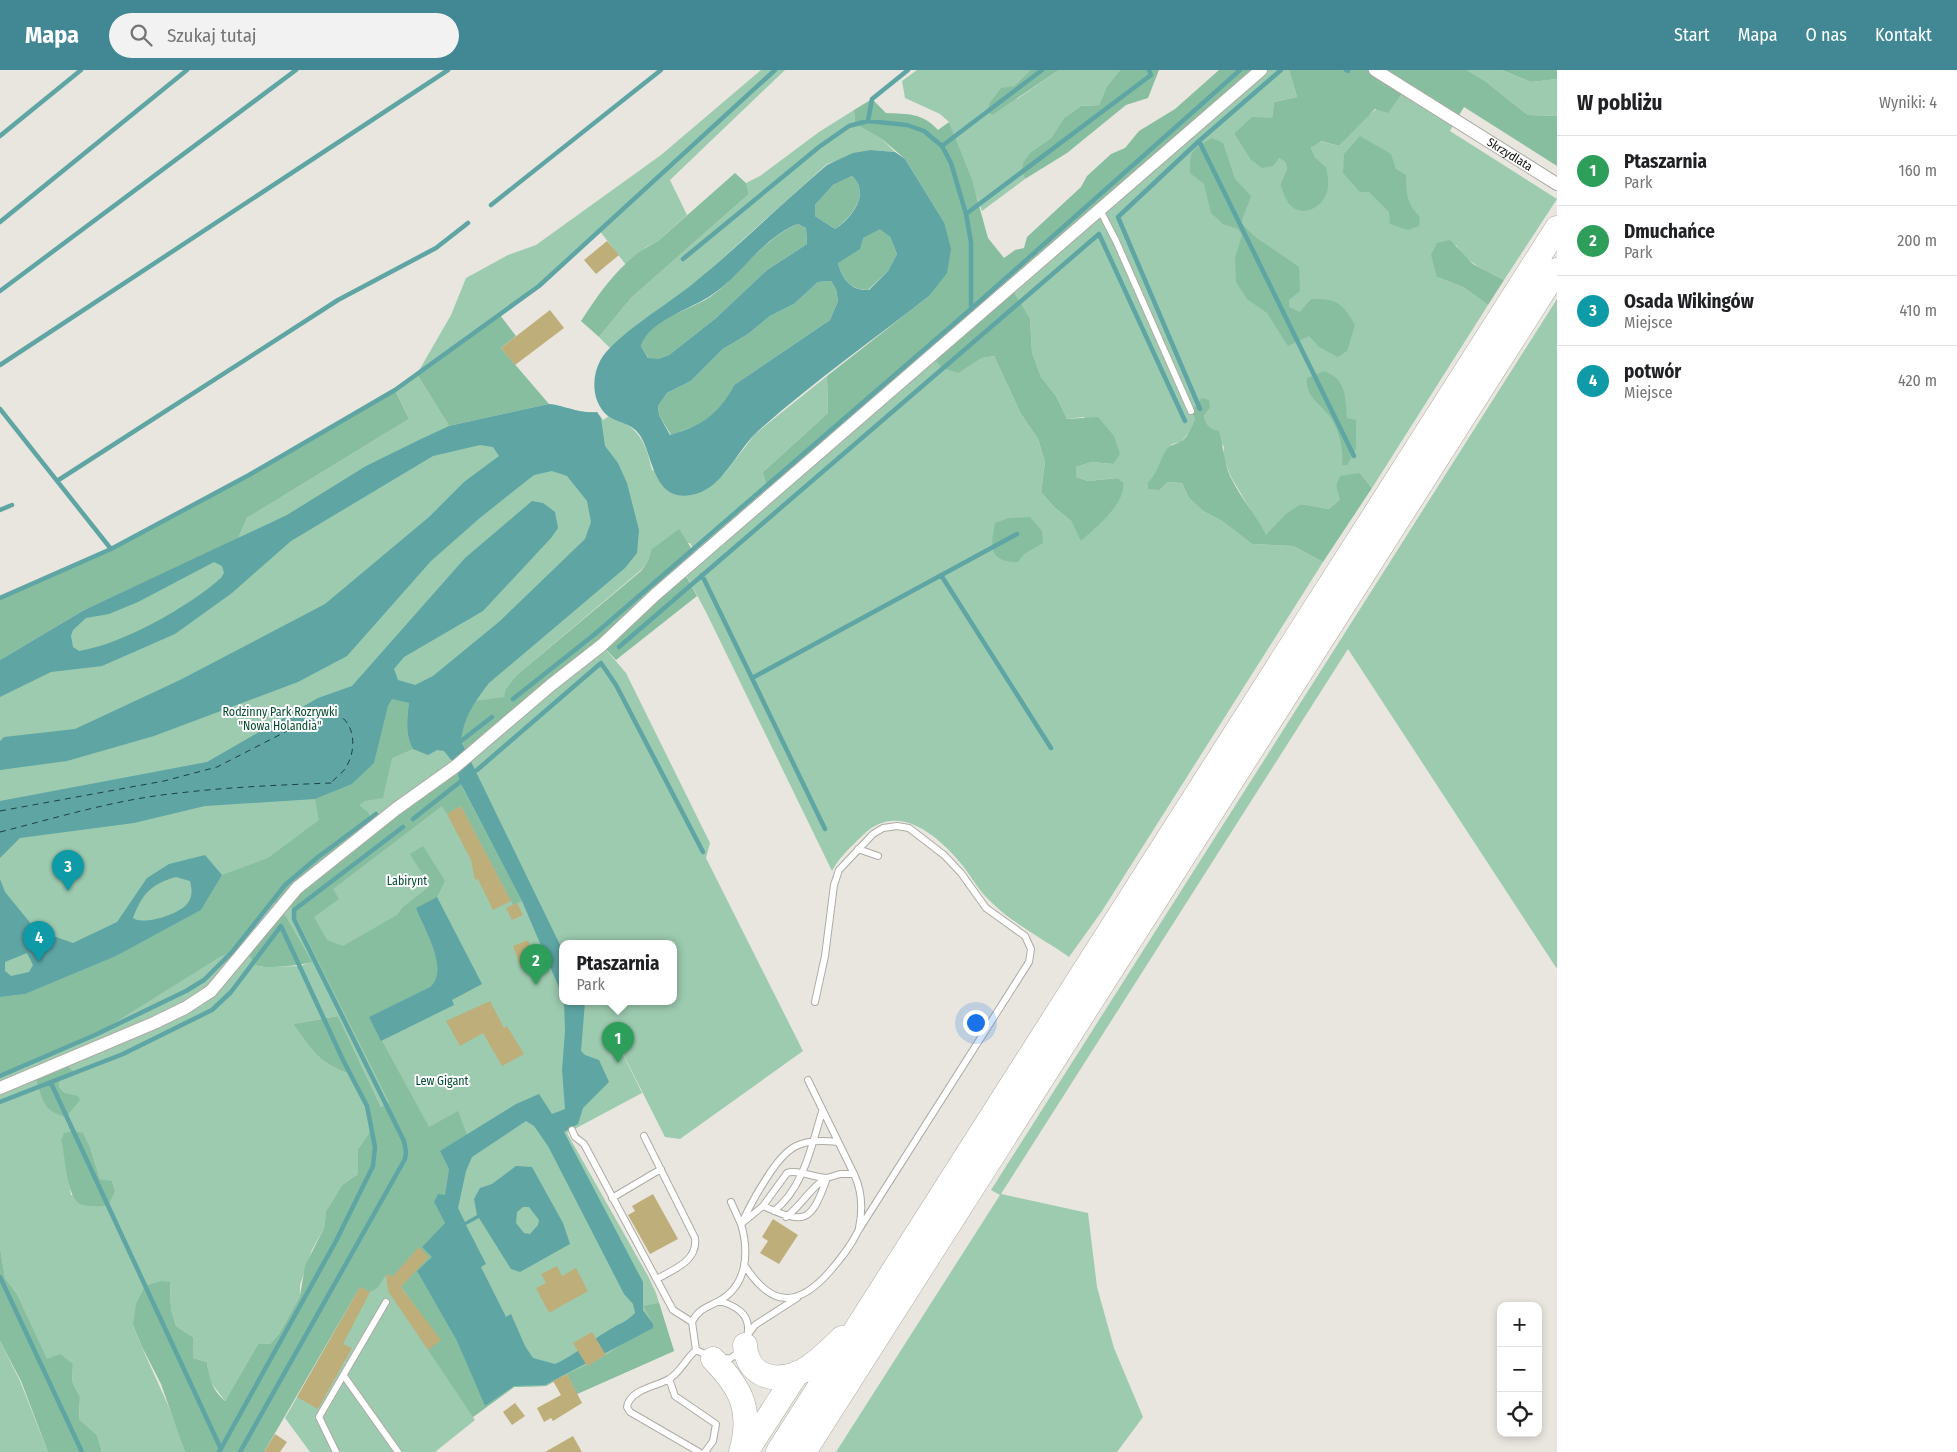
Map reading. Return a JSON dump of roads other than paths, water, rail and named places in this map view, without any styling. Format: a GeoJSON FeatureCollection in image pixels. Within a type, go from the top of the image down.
{"type":"FeatureCollection","features":[{"type":"Feature","properties":{"kind":"highway"},"geometry":{"type":"LineString","coordinates":[[778,1452],[1557,228]]}},
{"type":"Feature","properties":{"kind":"highway"},"geometry":{"type":"LineString","coordinates":[[804,1452],[1557,270]]}},
{"type":"Feature","properties":{"kind":"highway"},"geometry":{"type":"LineString","coordinates":[[747,1340],[746,1357],[750,1366],[758,1372],[782,1377],[797,1373],[831,1349],[861,1320]]}},
{"type":"Feature","properties":{"kind":"highway"},"geometry":{"type":"LineString","coordinates":[[705,1354],[733,1380],[740,1393],[745,1409],[746,1422],[741,1452]]}},
{"type":"Feature","properties":{"kind":"highway"},"geometry":{"type":"LineString","coordinates":[[746,1452],[797,1373]]}},
{"type":"Feature","properties":{"kind":"street"},"geometry":{"type":"LineString","coordinates":[[0,1088],[136,1031],[202,998],[219,983],[297,888],[396,810],[456,766],[557,680],[602,645],[655,595],[1261,70]]}},
{"type":"Feature","properties":{"kind":"street","name":"Skrzydlata"},"geometry":{"type":"LineString","coordinates":[[1375,70],[1557,184]]}},
{"type":"Feature","properties":{"kind":"lane"},"geometry":{"type":"LineString","coordinates":[[1100,210],[1116,241],[1191,411]]}},
{"type":"Feature","properties":{"kind":"lane"},"geometry":{"type":"LineString","coordinates":[[699,1452],[630,1412],[627,1407],[630,1398],[654,1384],[669,1379],[686,1358],[705,1354],[731,1358],[747,1340],[755,1325],[818,1285],[849,1249],[858,1231],[1029,962],[1031,949],[1025,936],[986,908],[961,873],[944,855],[909,828],[897,826],[883,828],[858,849],[839,870],[834,885],[825,956],[815,1002]]}},
{"type":"Feature","properties":{"kind":"lane"},"geometry":{"type":"LineString","coordinates":[[858,849],[878,856]]}},
{"type":"Feature","properties":{"kind":"lane"},"geometry":{"type":"LineString","coordinates":[[808,1080],[859,1186],[862,1206],[858,1231]]}},
{"type":"Feature","properties":{"kind":"lane"},"geometry":{"type":"LineString","coordinates":[[774,1211],[787,1201],[802,1174],[822,1112]]}},
{"type":"Feature","properties":{"kind":"lane"},"geometry":{"type":"LineString","coordinates":[[572,1130],[575,1137],[584,1144],[673,1310],[692,1322],[705,1354]]}},
{"type":"Feature","properties":{"kind":"lane"},"geometry":{"type":"LineString","coordinates":[[644,1136],[695,1238],[696,1246],[693,1255],[687,1261],[657,1279]]}},
{"type":"Feature","properties":{"kind":"lane"},"geometry":{"type":"LineString","coordinates":[[741,1224],[750,1205],[781,1155],[798,1145],[813,1141],[838,1142]]}},
{"type":"Feature","properties":{"kind":"lane"},"geometry":{"type":"LineString","coordinates":[[612,1198],[661,1169]]}},
{"type":"Feature","properties":{"kind":"lane"},"geometry":{"type":"LineString","coordinates":[[741,1224],[763,1206],[787,1172],[792,1171],[827,1178]]}},
{"type":"Feature","properties":{"kind":"lane"},"geometry":{"type":"LineString","coordinates":[[786,1217],[798,1208],[813,1186],[827,1178],[840,1174],[854,1174]]}},
{"type":"Feature","properties":{"kind":"lane"},"geometry":{"type":"LineString","coordinates":[[763,1206],[786,1217],[796,1219],[808,1214],[819,1198],[827,1178]]}},
{"type":"Feature","properties":{"kind":"lane"},"geometry":{"type":"LineString","coordinates":[[692,1322],[702,1308],[720,1301],[732,1290],[745,1266],[746,1241],[731,1202]]}},
{"type":"Feature","properties":{"kind":"lane"},"geometry":{"type":"LineString","coordinates":[[745,1266],[752,1276],[771,1293],[797,1298]]}},
{"type":"Feature","properties":{"kind":"lane"},"geometry":{"type":"LineString","coordinates":[[720,1301],[733,1305],[745,1315],[748,1323],[747,1340]]}},
{"type":"Feature","properties":{"kind":"lane"},"geometry":{"type":"LineString","coordinates":[[336,1452],[319,1416],[386,1302]]}},
{"type":"Feature","properties":{"kind":"lane"},"geometry":{"type":"LineString","coordinates":[[344,1376],[398,1452]]}},
{"type":"Feature","properties":{"kind":"lane"},"geometry":{"type":"LineString","coordinates":[[669,1379],[675,1396],[716,1424],[713,1441],[705,1452]]}},
{"type":"Feature","properties":{"kind":"water"},"geometry":{"type":"Polygon","coordinates":[[[871,150],[895,152],[905,159],[944,222],[951,249],[947,273],[929,296],[819,380],[756,433],[728,469],[711,486],[702,492],[691,495],[678,495],[668,491],[661,484],[644,442],[636,430],[608,416],[599,404],[594,382],[600,361],[617,341],[695,282],[827,165],[853,153],[871,150]],[[852,176],[833,185],[815,205],[815,216],[835,229],[853,212],[857,205],[860,190],[852,176]],[[798,224],[786,230],[764,247],[724,286],[704,300],[672,316],[653,329],[641,346],[648,358],[658,359],[669,355],[716,318],[767,270],[807,244],[806,228],[798,224]],[[880,229],[863,238],[860,249],[838,263],[848,283],[863,290],[869,290],[888,271],[897,254],[890,237],[880,229]],[[831,281],[818,282],[794,304],[770,316],[748,334],[723,349],[691,381],[667,393],[658,406],[659,415],[670,435],[701,423],[708,418],[722,404],[734,385],[830,320],[838,301],[836,289],[831,281]]]}},
{"type":"Feature","properties":{"kind":"water"},"geometry":{"type":"Polygon","coordinates":[[[549,404],[585,412],[597,412],[601,418],[605,446],[618,463],[627,483],[639,530],[637,553],[625,568],[489,683],[470,710],[462,733],[461,741],[559,943],[559,988],[522,901],[460,782],[456,766],[444,751],[437,750],[428,755],[413,749],[410,743],[407,721],[409,703],[392,699],[388,706],[374,763],[352,784],[315,799],[205,806],[134,823],[20,838],[0,858],[0,801],[207,762],[318,698],[352,686],[465,558],[532,501],[543,503],[555,512],[558,528],[551,538],[483,611],[404,657],[394,669],[398,680],[415,685],[433,676],[500,621],[585,539],[591,522],[587,501],[567,476],[552,471],[534,475],[481,517],[431,561],[347,656],[298,682],[154,736],[67,761],[0,770],[0,741],[4,737],[75,729],[180,680],[325,604],[429,517],[464,482],[499,456],[493,447],[480,445],[433,456],[291,541],[232,593],[175,634],[102,666],[51,672],[0,697],[0,660],[84,610],[287,515],[366,466],[449,426],[549,404]],[[214,562],[138,602],[109,614],[86,618],[73,630],[71,636],[73,647],[79,651],[96,647],[115,641],[154,623],[191,601],[221,578],[224,573],[222,566],[214,562]]]}},
{"type":"Feature","properties":{"kind":"water"},"geometry":{"type":"Polygon","coordinates":[[[205,855],[222,875],[201,910],[116,956],[25,994],[0,997],[0,879],[5,892],[36,930],[73,943],[117,922],[147,878],[169,864],[205,855]],[[176,877],[160,883],[148,891],[140,902],[133,918],[145,921],[153,920],[183,908],[192,893],[190,881],[176,877]],[[27,953],[5,962],[5,971],[11,976],[29,972],[33,965],[27,953]]]}},
{"type":"Feature","properties":{"kind":"water"},"geometry":{"type":"Polygon","coordinates":[[[437,897],[482,984],[452,1000],[454,1005],[381,1041],[369,1017],[430,987],[435,980],[437,970],[434,949],[416,908],[437,897]]]}},
{"type":"Feature","properties":{"kind":"water"},"geometry":{"type":"Polygon","coordinates":[[[564,1005],[585,1005],[581,1051],[585,1055],[599,1060],[609,1082],[583,1108],[578,1124],[564,1132],[643,1282],[643,1310],[653,1324],[653,1328],[545,1385],[514,1386],[485,1406],[457,1341],[417,1271],[432,1257],[422,1247],[445,1223],[434,1202],[438,1194],[445,1195],[449,1169],[440,1151],[516,1104],[539,1094],[552,1114],[565,1109],[562,1070],[565,1031],[564,1005]],[[526,1121],[472,1157],[466,1171],[458,1208],[465,1222],[477,1215],[474,1199],[480,1188],[492,1184],[516,1166],[532,1167],[563,1223],[570,1244],[520,1272],[511,1269],[479,1218],[466,1225],[486,1264],[481,1267],[506,1317],[511,1314],[525,1346],[533,1358],[555,1364],[626,1321],[635,1313],[633,1304],[624,1294],[548,1146],[534,1126],[526,1121]],[[523,1207],[517,1212],[516,1223],[524,1233],[530,1234],[538,1225],[539,1220],[529,1207],[523,1207]]]}},
{"type":"Feature","properties":{"kind":"waterway"},"geometry":{"type":"LineString","coordinates":[[0,136],[81,70]]}},
{"type":"Feature","properties":{"kind":"waterway"},"geometry":{"type":"LineString","coordinates":[[0,222],[187,70]]}},
{"type":"Feature","properties":{"kind":"waterway"},"geometry":{"type":"LineString","coordinates":[[0,291],[296,70]]}},
{"type":"Feature","properties":{"kind":"waterway"},"geometry":{"type":"LineString","coordinates":[[0,365],[448,70]]}},
{"type":"Feature","properties":{"kind":"waterway"},"geometry":{"type":"LineString","coordinates":[[491,205],[661,70]]}},
{"type":"Feature","properties":{"kind":"waterway"},"geometry":{"type":"LineString","coordinates":[[0,598],[111,549],[249,475],[395,390],[539,286],[775,70]]}},
{"type":"Feature","properties":{"kind":"waterway"},"geometry":{"type":"LineString","coordinates":[[868,121],[872,99],[908,70]]}},
{"type":"Feature","properties":{"kind":"waterway"},"geometry":{"type":"LineString","coordinates":[[942,146],[1042,70]]}},
{"type":"Feature","properties":{"kind":"waterway"},"geometry":{"type":"LineString","coordinates":[[966,214],[1151,75],[1149,70]]}},
{"type":"Feature","properties":{"kind":"waterway"},"geometry":{"type":"LineString","coordinates":[[513,699],[595,634],[971,309],[1240,70]]}},
{"type":"Feature","properties":{"kind":"waterway"},"geometry":{"type":"LineString","coordinates":[[1200,409],[1118,217],[1199,141],[1281,70]]}},
{"type":"Feature","properties":{"kind":"waterway"},"geometry":{"type":"LineString","coordinates":[[683,259],[819,147],[849,126],[868,121],[907,125],[924,131],[942,146],[951,163],[966,214],[971,242],[971,309]]}},
{"type":"Feature","properties":{"kind":"waterway"},"geometry":{"type":"LineString","coordinates":[[1199,141],[1354,456]]}},
{"type":"Feature","properties":{"kind":"waterway"},"geometry":{"type":"LineString","coordinates":[[57,481],[338,300],[436,248],[468,223]]}},
{"type":"Feature","properties":{"kind":"waterway"},"geometry":{"type":"LineString","coordinates":[[619,647],[1099,234],[1185,421]]}},
{"type":"Feature","properties":{"kind":"waterway"},"geometry":{"type":"LineString","coordinates":[[0,409],[111,549]]}},
{"type":"Feature","properties":{"kind":"waterway"},"geometry":{"type":"LineString","coordinates":[[0,510],[12,505]]}},
{"type":"Feature","properties":{"kind":"waterway"},"geometry":{"type":"LineString","coordinates":[[752,678],[1017,534]]}},
{"type":"Feature","properties":{"kind":"waterway"},"geometry":{"type":"LineString","coordinates":[[702,575],[825,829]]}},
{"type":"Feature","properties":{"kind":"waterway"},"geometry":{"type":"LineString","coordinates":[[941,575],[1051,748]]}},
{"type":"Feature","properties":{"kind":"waterway"},"geometry":{"type":"LineString","coordinates":[[477,770],[601,663],[616,685],[703,852]]}},
{"type":"Feature","properties":{"kind":"waterway"},"geometry":{"type":"LineString","coordinates":[[461,741],[492,717]]}},
{"type":"Feature","properties":{"kind":"waterway"},"geometry":{"type":"LineString","coordinates":[[413,819],[460,782]]}},
{"type":"Feature","properties":{"kind":"waterway"},"geometry":{"type":"LineString","coordinates":[[0,1076],[95,1035],[186,991],[204,980],[233,951],[285,885],[318,857],[376,814]]}},
{"type":"Feature","properties":{"kind":"waterway"},"geometry":{"type":"LineString","coordinates":[[240,1452],[405,1159],[404,1141],[294,919],[294,910],[403,827]]}},
{"type":"Feature","properties":{"kind":"waterway"},"geometry":{"type":"LineString","coordinates":[[0,1102],[123,1054],[212,1010],[231,992],[281,926],[343,1060],[367,1106],[375,1147],[373,1166],[336,1241],[219,1452]]}},
{"type":"Feature","properties":{"kind":"waterway"},"geometry":{"type":"LineString","coordinates":[[51,1083],[221,1449]]}},
{"type":"Feature","properties":{"kind":"waterway"},"geometry":{"type":"LineString","coordinates":[[0,1277],[82,1452]]}},
{"type":"Feature","properties":{"kind":"place","name":"Osada Wikingów"},"geometry":{"type":"Point","coordinates":[68,891]}},
{"type":"Feature","properties":{"kind":"place","name":"potwór"},"geometry":{"type":"Point","coordinates":[39,962]}},
{"type":"Feature","properties":{"kind":"place","name":"Dmuchańce"},"geometry":{"type":"Point","coordinates":[536,985]}},
{"type":"Feature","properties":{"kind":"place","name":"Ptaszarnia"},"geometry":{"type":"Point","coordinates":[618,1063]}},
{"type":"Feature","properties":{"kind":"park label","name":"Rodzinny Park Rozrywki \"Nowa Holandia\""},"geometry":{"type":"Point","coordinates":[280,719]}},
{"type":"Feature","properties":{"kind":"park label","name":"Labirynt"},"geometry":{"type":"Point","coordinates":[407,881]}},
{"type":"Feature","properties":{"kind":"park label","name":"Lew Gigant"},"geometry":{"type":"Point","coordinates":[442,1081]}}]}
